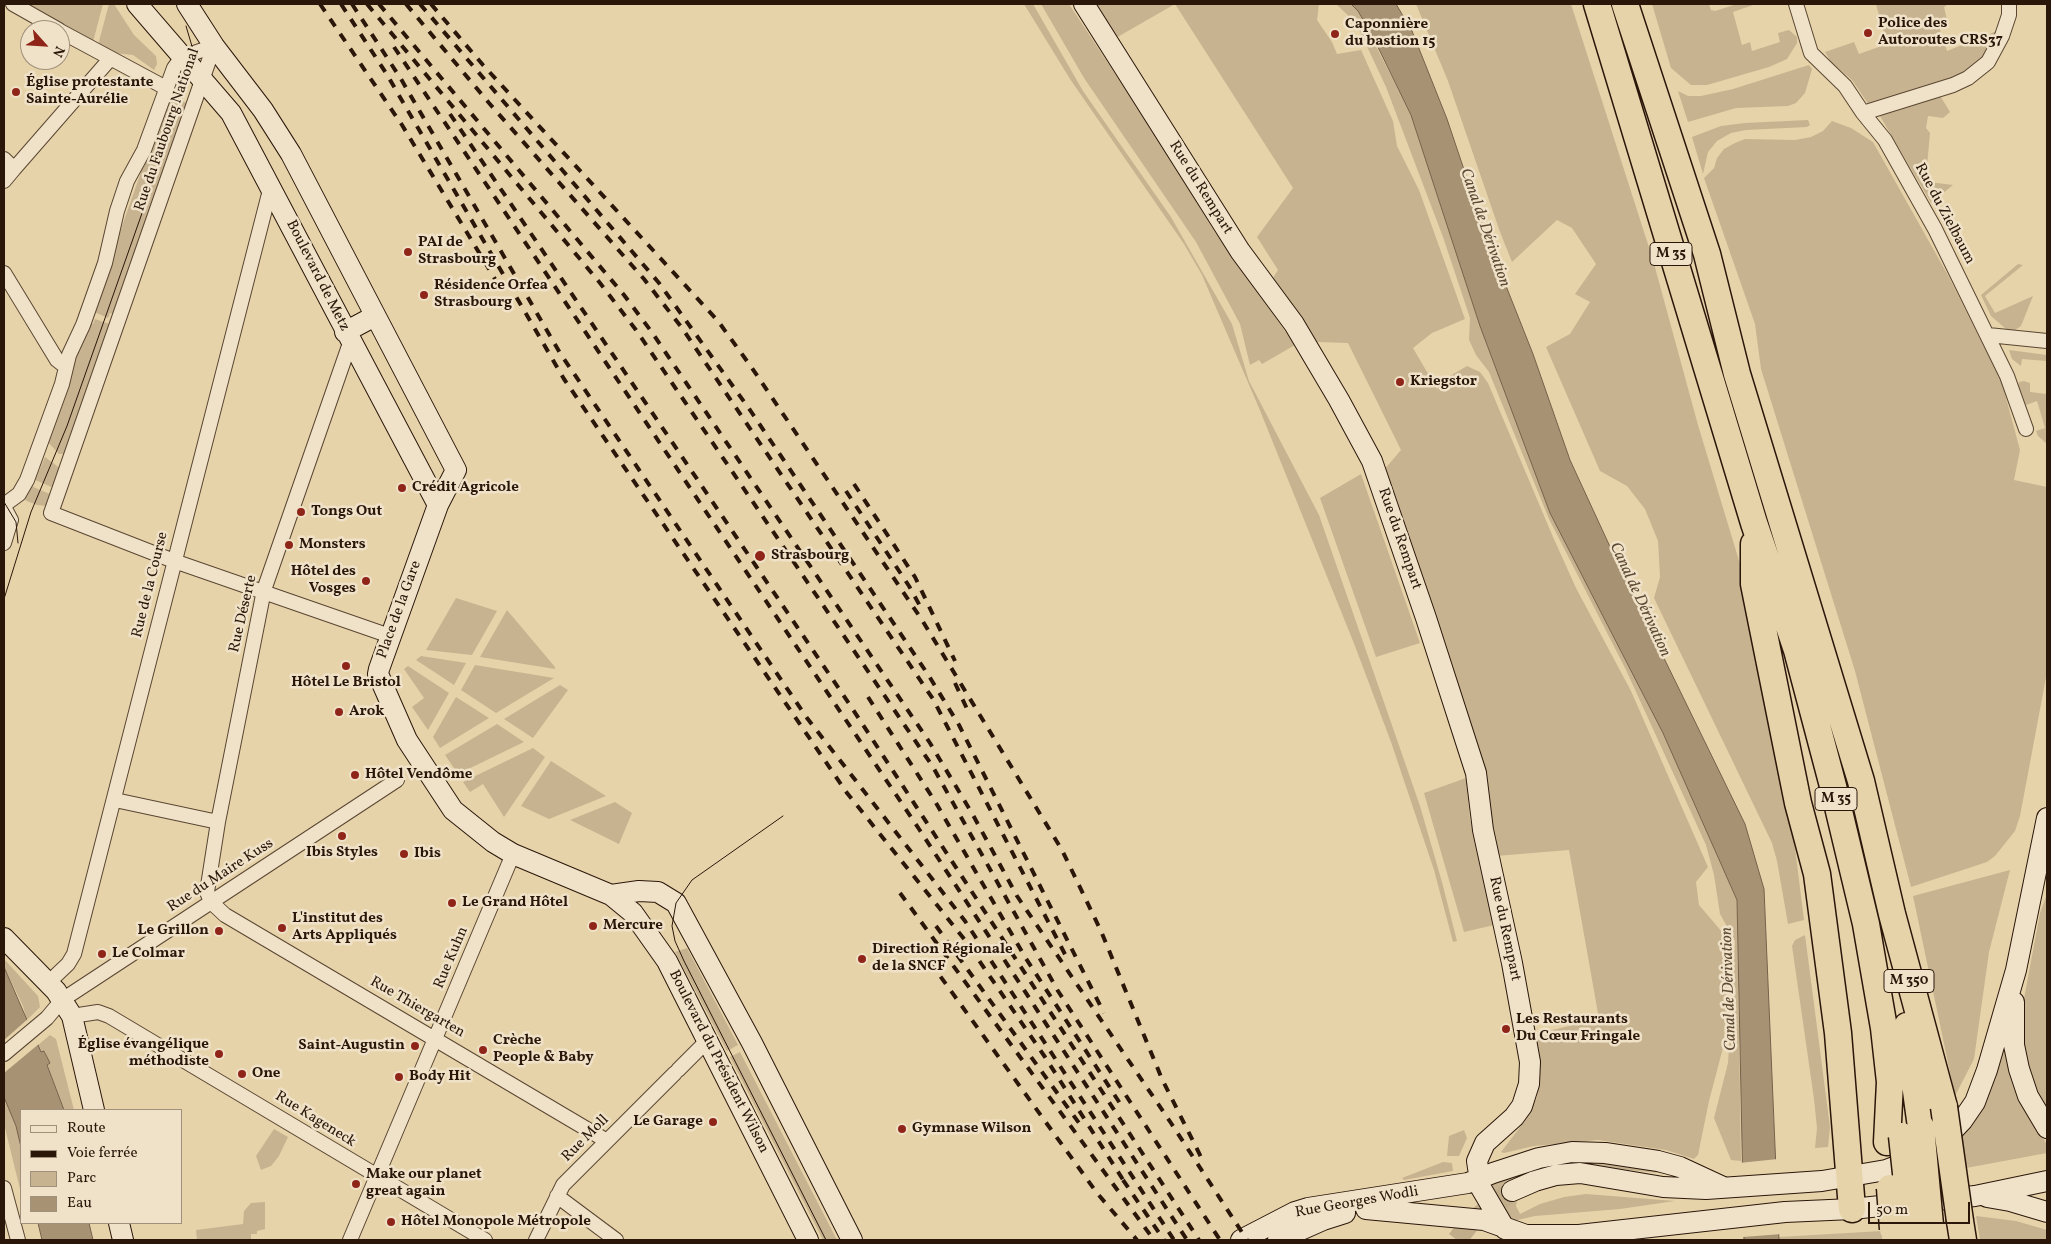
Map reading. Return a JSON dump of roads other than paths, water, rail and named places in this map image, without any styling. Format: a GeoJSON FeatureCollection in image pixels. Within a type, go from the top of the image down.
{"type":"FeatureCollection","features":[{"type":"Feature","properties":{"kind":"highway","name":"M 35"},"geometry":{"type":"LineString","coordinates":[[1597,4],[1754,523],[1797,650],[1852,863],[1882,1020],[1890,1082],[1918,1125]]}},
{"type":"Feature","properties":{"kind":"highway","name":"M 35"},"geometry":{"type":"LineString","coordinates":[[1625,4],[1707,254],[1737,374],[1861,782],[1892,914],[1918,1125],[1929,1233]]}},
{"type":"Feature","properties":{"kind":"highway"},"geometry":{"type":"LineString","coordinates":[[1754,523],[1754,584],[1798,803],[1816,874],[1838,1033],[1852,1209]]}},
{"type":"Feature","properties":{"kind":"highway","name":"M 350"},"geometry":{"type":"LineString","coordinates":[[1892,914],[1928,1048],[1918,1125],[1929,1233]]}},
{"type":"Feature","properties":{"kind":"main road","name":"Boulevard de Metz"},"geometry":{"type":"LineString","coordinates":[[137,4],[231,113],[438,505]]}},
{"type":"Feature","properties":{"kind":"main road"},"geometry":{"type":"LineString","coordinates":[[187,4],[214,46],[263,110],[291,154],[375,316],[348,337]]}},
{"type":"Feature","properties":{"kind":"main road","name":"Rue du Rempart"},"geometry":{"type":"LineString","coordinates":[[1084,4],[1240,251],[1304,340],[1372,461],[1474,766],[1483,830],[1516,985],[1530,1062],[1529,1084],[1522,1106],[1497,1134],[1484,1180]]}},
{"type":"Feature","properties":{"kind":"main road"},"geometry":{"type":"LineString","coordinates":[[271,186],[283,161],[291,154]]}},
{"type":"Feature","properties":{"kind":"main road","name":"Place de la Gare"},"geometry":{"type":"LineString","coordinates":[[375,316],[456,470],[438,505],[378,674],[407,740],[453,810],[493,842],[514,854],[611,895]]}},
{"type":"Feature","properties":{"kind":"main road"},"geometry":{"type":"LineString","coordinates":[[1512,1190],[1556,1175],[1580,1173],[1663,1187],[1732,1188],[1784,1184],[1886,1170],[1915,1159],[1946,1138],[1975,1102],[1987,1070],[2041,878],[2047,818]]}},
{"type":"Feature","properties":{"kind":"main road"},"geometry":{"type":"LineString","coordinates":[[611,895],[639,891],[658,892],[670,898],[680,910],[752,1043],[852,1240]]}},
{"type":"Feature","properties":{"kind":"main road","name":"Boulevard du Président Wilson"},"geometry":{"type":"LineString","coordinates":[[611,895],[633,913],[645,926],[668,965],[808,1240]]}},
{"type":"Feature","properties":{"kind":"main road"},"geometry":{"type":"LineString","coordinates":[[4,938],[48,983],[67,1008],[94,1109]]}},
{"type":"Feature","properties":{"kind":"main road"},"geometry":{"type":"LineString","coordinates":[[2016,970],[2014,1045],[2018,1069],[2028,1096],[2047,1128]]}},
{"type":"Feature","properties":{"kind":"main road","name":"Rue Georges Wodli"},"geometry":{"type":"LineString","coordinates":[[1241,1240],[1295,1212],[1308,1208],[1468,1184],[1484,1180],[1539,1158],[1572,1152],[1605,1153],[1658,1161],[1680,1167],[1732,1188]]}},
{"type":"Feature","properties":{"kind":"main road"},"geometry":{"type":"LineString","coordinates":[[1278,1240],[1323,1220],[1366,1209],[1470,1192],[1484,1180],[1505,1229]]}},
{"type":"Feature","properties":{"kind":"main road"},"geometry":{"type":"LineString","coordinates":[[1975,1196],[2047,1181]]}},
{"type":"Feature","properties":{"kind":"main road"},"geometry":{"type":"LineString","coordinates":[[1975,1196],[2010,1201],[2047,1212]]}},
{"type":"Feature","properties":{"kind":"main road","name":"Rue Georges Wodli"},"geometry":{"type":"LineString","coordinates":[[1366,1209],[1484,1220],[1526,1235],[1578,1235],[1785,1212],[1852,1209],[1975,1196]]}},
{"type":"Feature","properties":{"kind":"main road"},"geometry":{"type":"LineString","coordinates":[[119,1224],[123,1240]]}},
{"type":"Feature","properties":{"kind":"street","name":"Rue du Zielbaum"},"geometry":{"type":"LineString","coordinates":[[1796,4],[1812,52],[1846,86],[1863,113],[1885,140],[1935,229],[2007,376],[2026,429]]}},
{"type":"Feature","properties":{"kind":"street"},"geometry":{"type":"LineString","coordinates":[[1863,113],[1953,85],[1968,78],[1988,62],[2002,36],[2009,15],[2009,4]]}},
{"type":"Feature","properties":{"kind":"street"},"geometry":{"type":"LineString","coordinates":[[17,6],[42,20]]}},
{"type":"Feature","properties":{"kind":"street"},"geometry":{"type":"LineString","coordinates":[[70,36],[166,88]]}},
{"type":"Feature","properties":{"kind":"street","name":"Rue du Faubourg National"},"geometry":{"type":"LineString","coordinates":[[4,543],[12,520],[6,505],[19,494],[27,480],[104,263],[117,210],[127,181],[144,150],[174,68],[182,56],[214,46]]}},
{"type":"Feature","properties":{"kind":"street","name":"Rue du Faubourg National"},"geometry":{"type":"LineString","coordinates":[[174,561],[51,513],[214,46]]}},
{"type":"Feature","properties":{"kind":"street"},"geometry":{"type":"LineString","coordinates":[[4,181],[110,59]]}},
{"type":"Feature","properties":{"kind":"street"},"geometry":{"type":"LineString","coordinates":[[4,159],[14,169]]}},
{"type":"Feature","properties":{"kind":"street","name":"Rue de la Course"},"geometry":{"type":"LineString","coordinates":[[48,983],[68,964],[74,954],[271,186]]}},
{"type":"Feature","properties":{"kind":"street"},"geometry":{"type":"LineString","coordinates":[[4,273],[56,360],[66,367]]}},
{"type":"Feature","properties":{"kind":"street"},"geometry":{"type":"LineString","coordinates":[[1988,335],[2047,341]]}},
{"type":"Feature","properties":{"kind":"street","name":"Rue Déserte"},"geometry":{"type":"LineString","coordinates":[[211,902],[207,892],[218,822],[264,590],[348,337]]}},
{"type":"Feature","properties":{"kind":"street"},"geometry":{"type":"LineString","coordinates":[[174,561],[264,590],[390,636]]}},
{"type":"Feature","properties":{"kind":"street","name":"Rue du Maire Kuss"},"geometry":{"type":"LineString","coordinates":[[4,1054],[40,1023],[67,1008],[211,902],[397,780]]}},
{"type":"Feature","properties":{"kind":"street"},"geometry":{"type":"LineString","coordinates":[[115,800],[218,822]]}},
{"type":"Feature","properties":{"kind":"street","name":"Rue Kuhn"},"geometry":{"type":"LineString","coordinates":[[350,1240],[514,854]]}},
{"type":"Feature","properties":{"kind":"street","name":"Rue Thiergarten"},"geometry":{"type":"LineString","coordinates":[[211,902],[225,915],[607,1141]]}},
{"type":"Feature","properties":{"kind":"street","name":"Rue Kageneck"},"geometry":{"type":"LineString","coordinates":[[67,1008],[98,1012],[109,1016],[485,1240]]}},
{"type":"Feature","properties":{"kind":"street","name":"Rue Moll"},"geometry":{"type":"LineString","coordinates":[[536,1240],[563,1185],[707,1041]]}},
{"type":"Feature","properties":{"kind":"street"},"geometry":{"type":"LineString","coordinates":[[4,1188],[18,1240]]}},
{"type":"Feature","properties":{"kind":"street"},"geometry":{"type":"LineString","coordinates":[[557,1196],[616,1240]]}},
{"type":"Feature","properties":{"kind":"water"},"geometry":{"type":"Polygon","coordinates":[[[1351,4],[1396,4],[1412,31],[1447,119],[1487,238],[1533,354],[1570,460],[1618,564],[1745,824],[1764,889],[1779,1240],[1744,1240],[1737,900],[1663,733],[1550,513],[1480,326],[1411,115],[1373,37],[1358,11],[1351,4]]]}},
{"type":"Feature","properties":{"kind":"water"},"geometry":{"type":"Polygon","coordinates":[[[4,967],[41,1052],[44,1051],[50,1063],[47,1065],[64,1109],[20,1109],[20,1143],[16,1126],[4,1097],[4,967]]]}},
{"type":"Feature","properties":{"kind":"water"},"geometry":{"type":"Polygon","coordinates":[[[38,1224],[89,1224],[93,1240],[42,1240],[38,1224]]]}},
{"type":"Feature","properties":{"kind":"tunnel"},"geometry":{"type":"LineString","coordinates":[[1457,1240],[1470,1223],[1512,1191]]}},
{"type":"Feature","properties":{"kind":"tram line"},"geometry":{"type":"LineString","coordinates":[[4,599],[31,512],[67,426],[190,77],[194,53],[186,26]]}},
{"type":"Feature","properties":{"kind":"tram line"},"geometry":{"type":"LineString","coordinates":[[4,502],[16,522],[18,543]]}},
{"type":"Feature","properties":{"kind":"tram line"},"geometry":{"type":"LineString","coordinates":[[783,816],[692,880],[676,903],[672,926],[675,941],[684,961],[826,1240]]}},
{"type":"Feature","properties":{"kind":"railway"},"geometry":{"type":"LineString","coordinates":[[320,4],[402,125],[495,279]]}},
{"type":"Feature","properties":{"kind":"railway"},"geometry":{"type":"LineString","coordinates":[[341,4],[386,73],[564,379],[847,793],[965,940],[1045,1057],[1127,1186]]}},
{"type":"Feature","properties":{"kind":"railway"},"geometry":{"type":"LineString","coordinates":[[352,4],[401,79],[560,353],[807,718],[965,921],[1174,1240]]}},
{"type":"Feature","properties":{"kind":"railway"},"geometry":{"type":"LineString","coordinates":[[367,4],[600,283],[636,330],[933,767],[1058,991],[1220,1240]]}},
{"type":"Feature","properties":{"kind":"railway"},"geometry":{"type":"LineString","coordinates":[[379,4],[624,295],[651,331],[930,743],[973,815],[1017,896],[1171,1123],[1247,1240]]}},
{"type":"Feature","properties":{"kind":"railway"},"geometry":{"type":"LineString","coordinates":[[406,4],[489,103],[644,279],[682,328],[933,699],[1069,962]]}},
{"type":"Feature","properties":{"kind":"railway"},"geometry":{"type":"LineString","coordinates":[[420,4],[659,283],[750,410],[929,676],[959,725],[1104,1013]]}},
{"type":"Feature","properties":{"kind":"railway"},"geometry":{"type":"LineString","coordinates":[[431,4],[483,65],[718,321],[752,368],[922,620],[1062,850],[1101,931],[1162,1079],[1203,1161]]}},
{"type":"Feature","properties":{"kind":"railway"},"geometry":{"type":"LineString","coordinates":[[394,47],[919,829],[1187,1240]]}},
{"type":"Feature","properties":{"kind":"railway"},"geometry":{"type":"LineString","coordinates":[[450,114],[850,705],[1199,1240]]}},
{"type":"Feature","properties":{"kind":"railway"},"geometry":{"type":"LineString","coordinates":[[854,484],[915,577],[955,661]]}},
{"type":"Feature","properties":{"kind":"railway"},"geometry":{"type":"LineString","coordinates":[[846,491],[909,586],[920,606]]}},
{"type":"Feature","properties":{"kind":"railway"},"geometry":{"type":"LineString","coordinates":[[955,683],[968,711]]}},
{"type":"Feature","properties":{"kind":"railway"},"geometry":{"type":"LineString","coordinates":[[868,697],[936,803],[1025,957],[1123,1108]]}},
{"type":"Feature","properties":{"kind":"railway"},"geometry":{"type":"LineString","coordinates":[[900,893],[1154,1240]]}},
{"type":"Feature","properties":{"kind":"railway"},"geometry":{"type":"LineString","coordinates":[[936,926],[1079,1123]]}},
{"type":"Feature","properties":{"kind":"railway"},"geometry":{"type":"LineString","coordinates":[[930,962],[1097,1193],[1137,1240]]}},
{"type":"Feature","properties":{"kind":"railway"},"geometry":{"type":"LineString","coordinates":[[1123,1180],[1164,1240]]}},
{"type":"Feature","properties":{"kind":"place","name":"Police des Autoroutes CRS37"},"geometry":{"type":"Point","coordinates":[1868,33]}},
{"type":"Feature","properties":{"kind":"place","name":"Caponnière du bastion 15"},"geometry":{"type":"Point","coordinates":[1335,34]}},
{"type":"Feature","properties":{"kind":"place","name":"Église protestante Sainte-Aurélie"},"geometry":{"type":"Point","coordinates":[16,92]}},
{"type":"Feature","properties":{"kind":"place","name":"PAI de Strasbourg"},"geometry":{"type":"Point","coordinates":[408,252]}},
{"type":"Feature","properties":{"kind":"place","name":"Résidence Orfea Strasbourg"},"geometry":{"type":"Point","coordinates":[424,295]}},
{"type":"Feature","properties":{"kind":"place","name":"Kriegstor"},"geometry":{"type":"Point","coordinates":[1400,382]}},
{"type":"Feature","properties":{"kind":"place","name":"Crédit Agricole"},"geometry":{"type":"Point","coordinates":[402,488]}},
{"type":"Feature","properties":{"kind":"place","name":"Tongs Out"},"geometry":{"type":"Point","coordinates":[301,512]}},
{"type":"Feature","properties":{"kind":"place","name":"Monsters"},"geometry":{"type":"Point","coordinates":[289,545]}},
{"type":"Feature","properties":{"kind":"place","name":"Strasbourg"},"geometry":{"type":"Point","coordinates":[760,556]}},
{"type":"Feature","properties":{"kind":"place","name":"Hôtel des Vosges"},"geometry":{"type":"Point","coordinates":[366,581]}},
{"type":"Feature","properties":{"kind":"place","name":"Hôtel Le Bristol"},"geometry":{"type":"Point","coordinates":[346,666]}},
{"type":"Feature","properties":{"kind":"place","name":"Arok"},"geometry":{"type":"Point","coordinates":[339,712]}},
{"type":"Feature","properties":{"kind":"place","name":"Hôtel Vendôme"},"geometry":{"type":"Point","coordinates":[355,775]}},
{"type":"Feature","properties":{"kind":"place","name":"Ibis Styles"},"geometry":{"type":"Point","coordinates":[342,836]}},
{"type":"Feature","properties":{"kind":"place","name":"Ibis"},"geometry":{"type":"Point","coordinates":[404,854]}},
{"type":"Feature","properties":{"kind":"place","name":"Le Grand Hôtel"},"geometry":{"type":"Point","coordinates":[452,903]}},
{"type":"Feature","properties":{"kind":"place","name":"Mercure"},"geometry":{"type":"Point","coordinates":[593,926]}},
{"type":"Feature","properties":{"kind":"place","name":"L'institut des Arts Appliqués"},"geometry":{"type":"Point","coordinates":[282,928]}},
{"type":"Feature","properties":{"kind":"place","name":"Le Grillon"},"geometry":{"type":"Point","coordinates":[219,931]}},
{"type":"Feature","properties":{"kind":"place","name":"Le Colmar"},"geometry":{"type":"Point","coordinates":[102,954]}},
{"type":"Feature","properties":{"kind":"place","name":"Direction Régionale de la SNCF"},"geometry":{"type":"Point","coordinates":[862,959]}},
{"type":"Feature","properties":{"kind":"place","name":"Les Restaurants Du Cœur Fringale"},"geometry":{"type":"Point","coordinates":[1506,1029]}},
{"type":"Feature","properties":{"kind":"place","name":"Saint-Augustin"},"geometry":{"type":"Point","coordinates":[415,1046]}},
{"type":"Feature","properties":{"kind":"place","name":"Crèche People & Baby"},"geometry":{"type":"Point","coordinates":[483,1050]}},
{"type":"Feature","properties":{"kind":"place","name":"Église évangélique méthodiste"},"geometry":{"type":"Point","coordinates":[219,1054]}},
{"type":"Feature","properties":{"kind":"place","name":"One"},"geometry":{"type":"Point","coordinates":[242,1074]}},
{"type":"Feature","properties":{"kind":"place","name":"Body Hit"},"geometry":{"type":"Point","coordinates":[399,1077]}},
{"type":"Feature","properties":{"kind":"place","name":"Le Garage"},"geometry":{"type":"Point","coordinates":[713,1122]}},
{"type":"Feature","properties":{"kind":"place","name":"Gymnase Wilson"},"geometry":{"type":"Point","coordinates":[902,1129]}},
{"type":"Feature","properties":{"kind":"place","name":"Make our planet great again"},"geometry":{"type":"Point","coordinates":[356,1184]}},
{"type":"Feature","properties":{"kind":"place","name":"Hôtel Monopole Métropole"},"geometry":{"type":"Point","coordinates":[391,1222]}},
{"type":"Feature","properties":{"kind":"water label","name":"Canal de Dérivation"},"geometry":{"type":"Point","coordinates":[1484,228]}},
{"type":"Feature","properties":{"kind":"water label","name":"Canal de Dérivation"},"geometry":{"type":"Point","coordinates":[1639,600]}},
{"type":"Feature","properties":{"kind":"water label","name":"Canal de Dérivation"},"geometry":{"type":"Point","coordinates":[1730,989]}}]}
